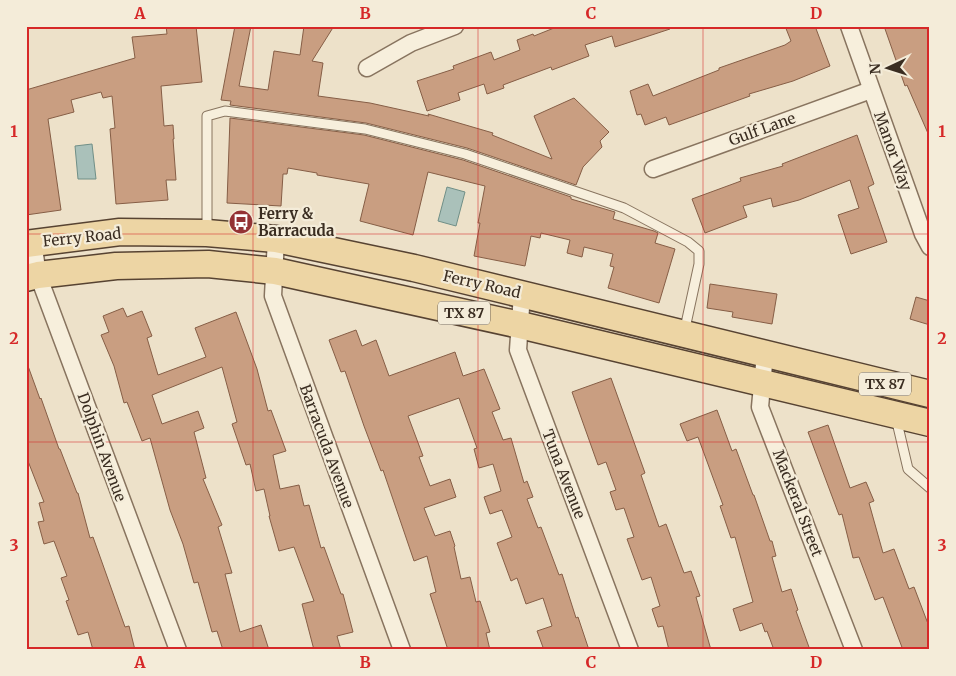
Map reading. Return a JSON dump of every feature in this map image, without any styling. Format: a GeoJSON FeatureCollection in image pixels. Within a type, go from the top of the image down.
{"type":"FeatureCollection","features":[{"type":"Feature","properties":{"kind":"main road","name":"Ferry Road"},"geometry":{"type":"LineString","coordinates":[[29,243],[120,232],[206,233],[276,240],[414,268],[930,394]]}},
{"type":"Feature","properties":{"kind":"main road","name":"TX 87"},"geometry":{"type":"LineString","coordinates":[[32,277],[116,266],[199,264],[275,271],[520,325],[930,423]]}},
{"type":"Feature","properties":{"kind":"street"},"geometry":{"type":"LineString","coordinates":[[367,68],[411,43],[456,26]]}},
{"type":"Feature","properties":{"kind":"street","name":"Manor Way"},"geometry":{"type":"LineString","coordinates":[[849,26],[923,234],[930,247]]}},
{"type":"Feature","properties":{"kind":"street","name":"Gulf Lane"},"geometry":{"type":"LineString","coordinates":[[653,170],[871,90]]}},
{"type":"Feature","properties":{"kind":"street","name":"Barracuda Avenue"},"geometry":{"type":"LineString","coordinates":[[276,240],[274,296],[402,650]]}},
{"type":"Feature","properties":{"kind":"street","name":"Dolphin Avenue"},"geometry":{"type":"LineString","coordinates":[[29,243],[32,277],[178,650]]}},
{"type":"Feature","properties":{"kind":"street","name":"Tuna Avenue"},"geometry":{"type":"LineString","coordinates":[[522,294],[518,350],[630,650]]}},
{"type":"Feature","properties":{"kind":"street","name":"Mackeral Street"},"geometry":{"type":"LineString","coordinates":[[765,354],[760,407],[854,650]]}},
{"type":"Feature","properties":{"kind":"lane"},"geometry":{"type":"LineString","coordinates":[[206,233],[207,116],[225,111],[365,129],[465,154],[624,208],[688,242],[699,251],[699,264],[684,334]]}},
{"type":"Feature","properties":{"kind":"lane"},"geometry":{"type":"LineString","coordinates":[[896,415],[908,468],[930,488]]}},
{"type":"Feature","properties":{"kind":"water"},"geometry":{"type":"Polygon","coordinates":[[[92,144],[96,179],[78,179],[75,146],[92,144]]]}},
{"type":"Feature","properties":{"kind":"water"},"geometry":{"type":"Polygon","coordinates":[[[447,187],[465,192],[456,226],[438,221],[447,187]]]}},
{"type":"Feature","properties":{"kind":"building"},"geometry":{"type":"Polygon","coordinates":[[[166,26],[196,26],[202,82],[161,86],[164,126],[173,125],[174,139],[176,180],[166,180],[168,200],[116,204],[110,129],[115,128],[112,96],[103,98],[101,92],[71,100],[74,112],[48,119],[61,210],[26,215],[26,90],[135,58],[132,37],[167,34],[166,26]]]}},
{"type":"Feature","properties":{"kind":"building"},"geometry":{"type":"Polygon","coordinates":[[[235,26],[251,26],[239,86],[268,90],[274,51],[300,55],[304,26],[334,26],[312,61],[323,63],[318,96],[370,103],[429,116],[428,114],[493,133],[492,135],[552,159],[534,116],[574,98],[609,132],[600,141],[602,147],[583,167],[576,185],[467,148],[366,123],[230,105],[231,101],[221,100],[235,26]]]}},
{"type":"Feature","properties":{"kind":"building"},"geometry":{"type":"Polygon","coordinates":[[[559,26],[669,26],[670,29],[615,47],[612,36],[585,45],[589,56],[552,70],[551,67],[503,85],[504,88],[487,94],[484,84],[458,93],[460,100],[427,111],[417,81],[454,69],[453,66],[491,52],[494,60],[520,50],[517,40],[533,34],[534,36],[559,26]]]}},
{"type":"Feature","properties":{"kind":"building"},"geometry":{"type":"Polygon","coordinates":[[[785,26],[815,26],[830,66],[793,81],[749,94],[750,96],[669,125],[666,117],[645,125],[641,114],[637,115],[630,91],[648,84],[653,96],[719,70],[719,68],[785,45],[791,41],[785,26]]]}},
{"type":"Feature","properties":{"kind":"building"},"geometry":{"type":"Polygon","coordinates":[[[884,26],[930,26],[930,138],[907,85],[905,86],[884,26]]]}},
{"type":"Feature","properties":{"kind":"building"},"geometry":{"type":"Polygon","coordinates":[[[230,118],[364,135],[463,160],[571,197],[571,199],[615,212],[613,219],[654,231],[658,233],[655,243],[675,249],[659,303],[608,288],[614,267],[610,266],[613,254],[584,247],[582,257],[567,253],[570,240],[541,233],[540,238],[531,236],[525,266],[474,256],[485,186],[428,172],[413,235],[360,221],[369,184],[288,168],[287,174],[283,174],[281,206],[227,203],[230,118]]]}},
{"type":"Feature","properties":{"kind":"building"},"geometry":{"type":"Polygon","coordinates":[[[857,135],[874,184],[868,187],[887,242],[851,254],[838,215],[859,208],[850,180],[799,200],[773,207],[771,198],[743,206],[747,217],[705,233],[692,199],[741,181],[740,178],[783,166],[782,164],[857,135]]]}},
{"type":"Feature","properties":{"kind":"building"},"geometry":{"type":"Polygon","coordinates":[[[710,284],[777,294],[772,324],[732,317],[733,312],[707,308],[710,284]]]}},
{"type":"Feature","properties":{"kind":"building"},"geometry":{"type":"Polygon","coordinates":[[[916,297],[930,301],[930,325],[910,319],[916,297]]]}},
{"type":"Feature","properties":{"kind":"building"},"geometry":{"type":"Polygon","coordinates":[[[123,308],[127,317],[142,311],[152,336],[147,338],[158,375],[206,357],[195,328],[236,312],[257,369],[268,411],[271,410],[286,451],[273,455],[280,489],[299,485],[304,506],[309,505],[321,548],[324,547],[341,594],[343,594],[353,632],[337,636],[341,650],[314,650],[302,604],[314,601],[294,547],[279,551],[264,489],[256,491],[250,464],[246,465],[232,424],[237,422],[222,367],[152,395],[162,424],[198,411],[204,428],[194,432],[206,478],[203,479],[222,525],[218,527],[232,573],[225,574],[240,632],[261,625],[269,650],[223,650],[217,631],[212,632],[198,582],[194,583],[183,544],[170,510],[150,438],[142,441],[127,402],[124,403],[114,366],[101,335],[109,332],[103,316],[123,308]]]}},
{"type":"Feature","properties":{"kind":"building"},"geometry":{"type":"Polygon","coordinates":[[[356,330],[362,346],[376,340],[389,376],[455,352],[463,376],[484,369],[500,409],[492,412],[503,440],[511,438],[524,483],[527,481],[533,497],[527,499],[538,528],[541,527],[559,575],[562,574],[576,618],[578,617],[589,650],[544,650],[537,631],[552,626],[543,598],[526,604],[517,578],[511,581],[497,543],[512,537],[502,510],[490,514],[484,497],[501,491],[493,464],[479,468],[474,449],[477,448],[459,398],[408,416],[423,456],[419,457],[430,486],[450,479],[456,497],[424,508],[435,536],[450,531],[455,546],[461,579],[470,577],[476,602],[480,601],[490,632],[486,633],[490,650],[448,650],[430,594],[436,592],[427,556],[414,561],[383,470],[381,471],[345,371],[341,372],[329,340],[356,330]]]}},
{"type":"Feature","properties":{"kind":"building"},"geometry":{"type":"Polygon","coordinates":[[[26,366],[28,366],[59,449],[78,493],[90,538],[93,537],[125,627],[129,626],[135,650],[93,650],[88,632],[78,635],[66,601],[69,600],[61,578],[67,576],[54,541],[44,544],[38,522],[44,521],[39,503],[44,502],[26,456],[26,366]]]}},
{"type":"Feature","properties":{"kind":"building"},"geometry":{"type":"Polygon","coordinates":[[[611,378],[645,473],[641,475],[659,527],[666,524],[684,573],[691,571],[700,596],[696,597],[711,650],[669,650],[663,626],[658,627],[652,609],[660,606],[651,577],[642,580],[627,539],[634,537],[624,508],[616,510],[610,492],[616,490],[606,462],[598,465],[572,392],[611,378]]]}},
{"type":"Feature","properties":{"kind":"building"},"geometry":{"type":"Polygon","coordinates":[[[717,410],[732,451],[736,449],[770,541],[772,541],[776,556],[772,557],[782,592],[791,589],[798,610],[796,611],[810,650],[774,650],[762,623],[740,631],[733,609],[753,602],[735,537],[731,538],[720,506],[723,505],[698,437],[687,441],[680,424],[717,410]]]}},
{"type":"Feature","properties":{"kind":"building"},"geometry":{"type":"Polygon","coordinates":[[[828,425],[850,488],[866,482],[874,501],[869,503],[883,553],[894,549],[909,589],[914,587],[930,629],[930,650],[903,650],[883,597],[875,600],[859,557],[853,558],[842,514],[839,515],[808,432],[828,425]]]}},
{"type":"Feature","properties":{"kind":"place","name":"Ferry & Barracuda"},"geometry":{"type":"Point","coordinates":[241,222]}}]}
